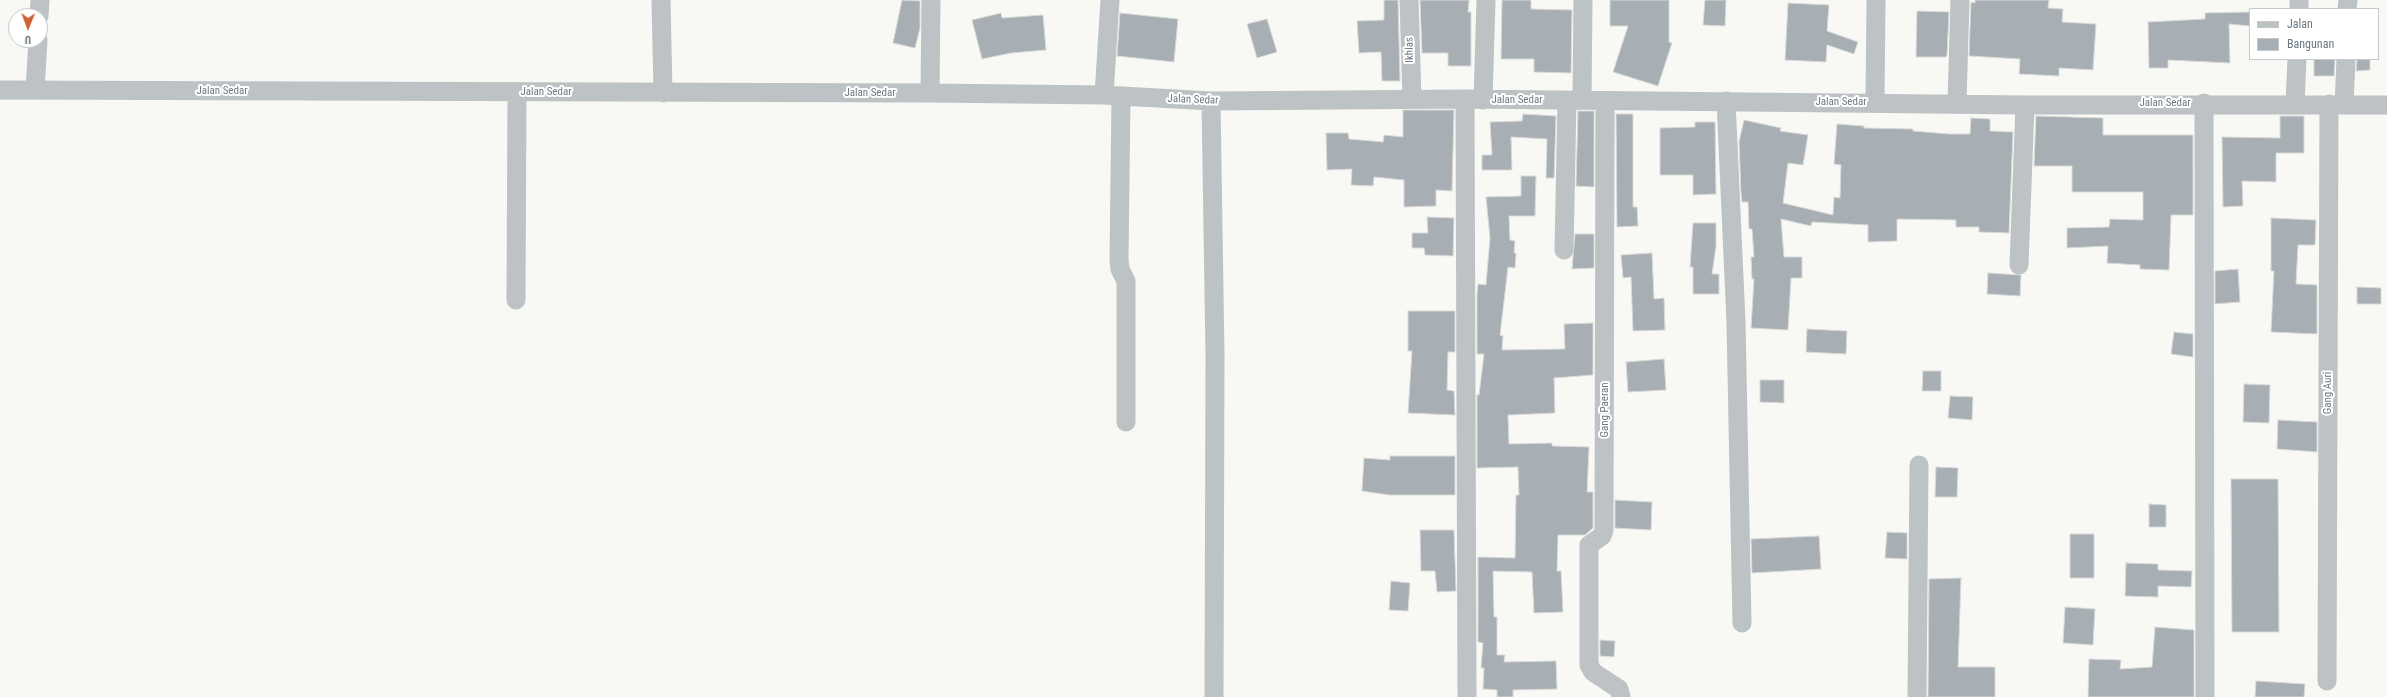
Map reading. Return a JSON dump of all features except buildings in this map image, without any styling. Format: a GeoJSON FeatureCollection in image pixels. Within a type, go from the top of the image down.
{"type":"FeatureCollection","features":[{"type":"Feature","properties":{"kind":"street"},"geometry":{"type":"LineString","coordinates":[[661,0],[663,92]]}},
{"type":"Feature","properties":{"kind":"street"},"geometry":{"type":"LineString","coordinates":[[930,93],[931,0]]}},
{"type":"Feature","properties":{"kind":"street"},"geometry":{"type":"LineString","coordinates":[[1110,0],[1112,96],[1119,260],[1120,269],[1126,281],[1126,422]]}},
{"type":"Feature","properties":{"kind":"street","name":"Ikhlas"},"geometry":{"type":"LineString","coordinates":[[1409,0],[1412,99]]}},
{"type":"Feature","properties":{"kind":"street"},"geometry":{"type":"LineString","coordinates":[[1484,100],[1486,0]]}},
{"type":"Feature","properties":{"kind":"street"},"geometry":{"type":"LineString","coordinates":[[1564,250],[1574,100],[1583,0]]}},
{"type":"Feature","properties":{"kind":"street"},"geometry":{"type":"LineString","coordinates":[[1875,102],[1876,0]]}},
{"type":"Feature","properties":{"kind":"street"},"geometry":{"type":"LineString","coordinates":[[1956,103],[1960,0]]}},
{"type":"Feature","properties":{"kind":"street"},"geometry":{"type":"LineString","coordinates":[[35,90],[38,48]]}},
{"type":"Feature","properties":{"kind":"street"},"geometry":{"type":"LineString","coordinates":[[2295,104],[2297,60]]}},
{"type":"Feature","properties":{"kind":"street","name":"Gang Auri"},"geometry":{"type":"LineString","coordinates":[[2327,681],[2336,104],[2346,60]]}},
{"type":"Feature","properties":{"kind":"street","name":"Jalan Sedar"},"geometry":{"type":"LineString","coordinates":[[0,90],[930,93],[1112,96],[1211,101],[1465,99],[1875,102],[2025,105],[2204,103],[2387,105]]}},
{"type":"Feature","properties":{"kind":"street"},"geometry":{"type":"LineString","coordinates":[[516,300],[517,92]]}},
{"type":"Feature","properties":{"kind":"street"},"geometry":{"type":"LineString","coordinates":[[1465,99],[1467,697]]}},
{"type":"Feature","properties":{"kind":"street","name":"Gang Paeran"},"geometry":{"type":"LineString","coordinates":[[1605,100],[1604,530],[1602,536],[1589,545],[1589,665],[1593,672],[1619,689],[1621,697]]}},
{"type":"Feature","properties":{"kind":"street"},"geometry":{"type":"LineString","coordinates":[[1211,101],[1215,356],[1214,697]]}},
{"type":"Feature","properties":{"kind":"street"},"geometry":{"type":"LineString","coordinates":[[1726,101],[1736,322],[1742,623]]}},
{"type":"Feature","properties":{"kind":"street"},"geometry":{"type":"LineString","coordinates":[[2204,103],[2205,697]]}},
{"type":"Feature","properties":{"kind":"street"},"geometry":{"type":"LineString","coordinates":[[2019,265],[2025,105]]}},
{"type":"Feature","properties":{"kind":"street"},"geometry":{"type":"LineString","coordinates":[[1918,697],[1919,465]]}}]}
